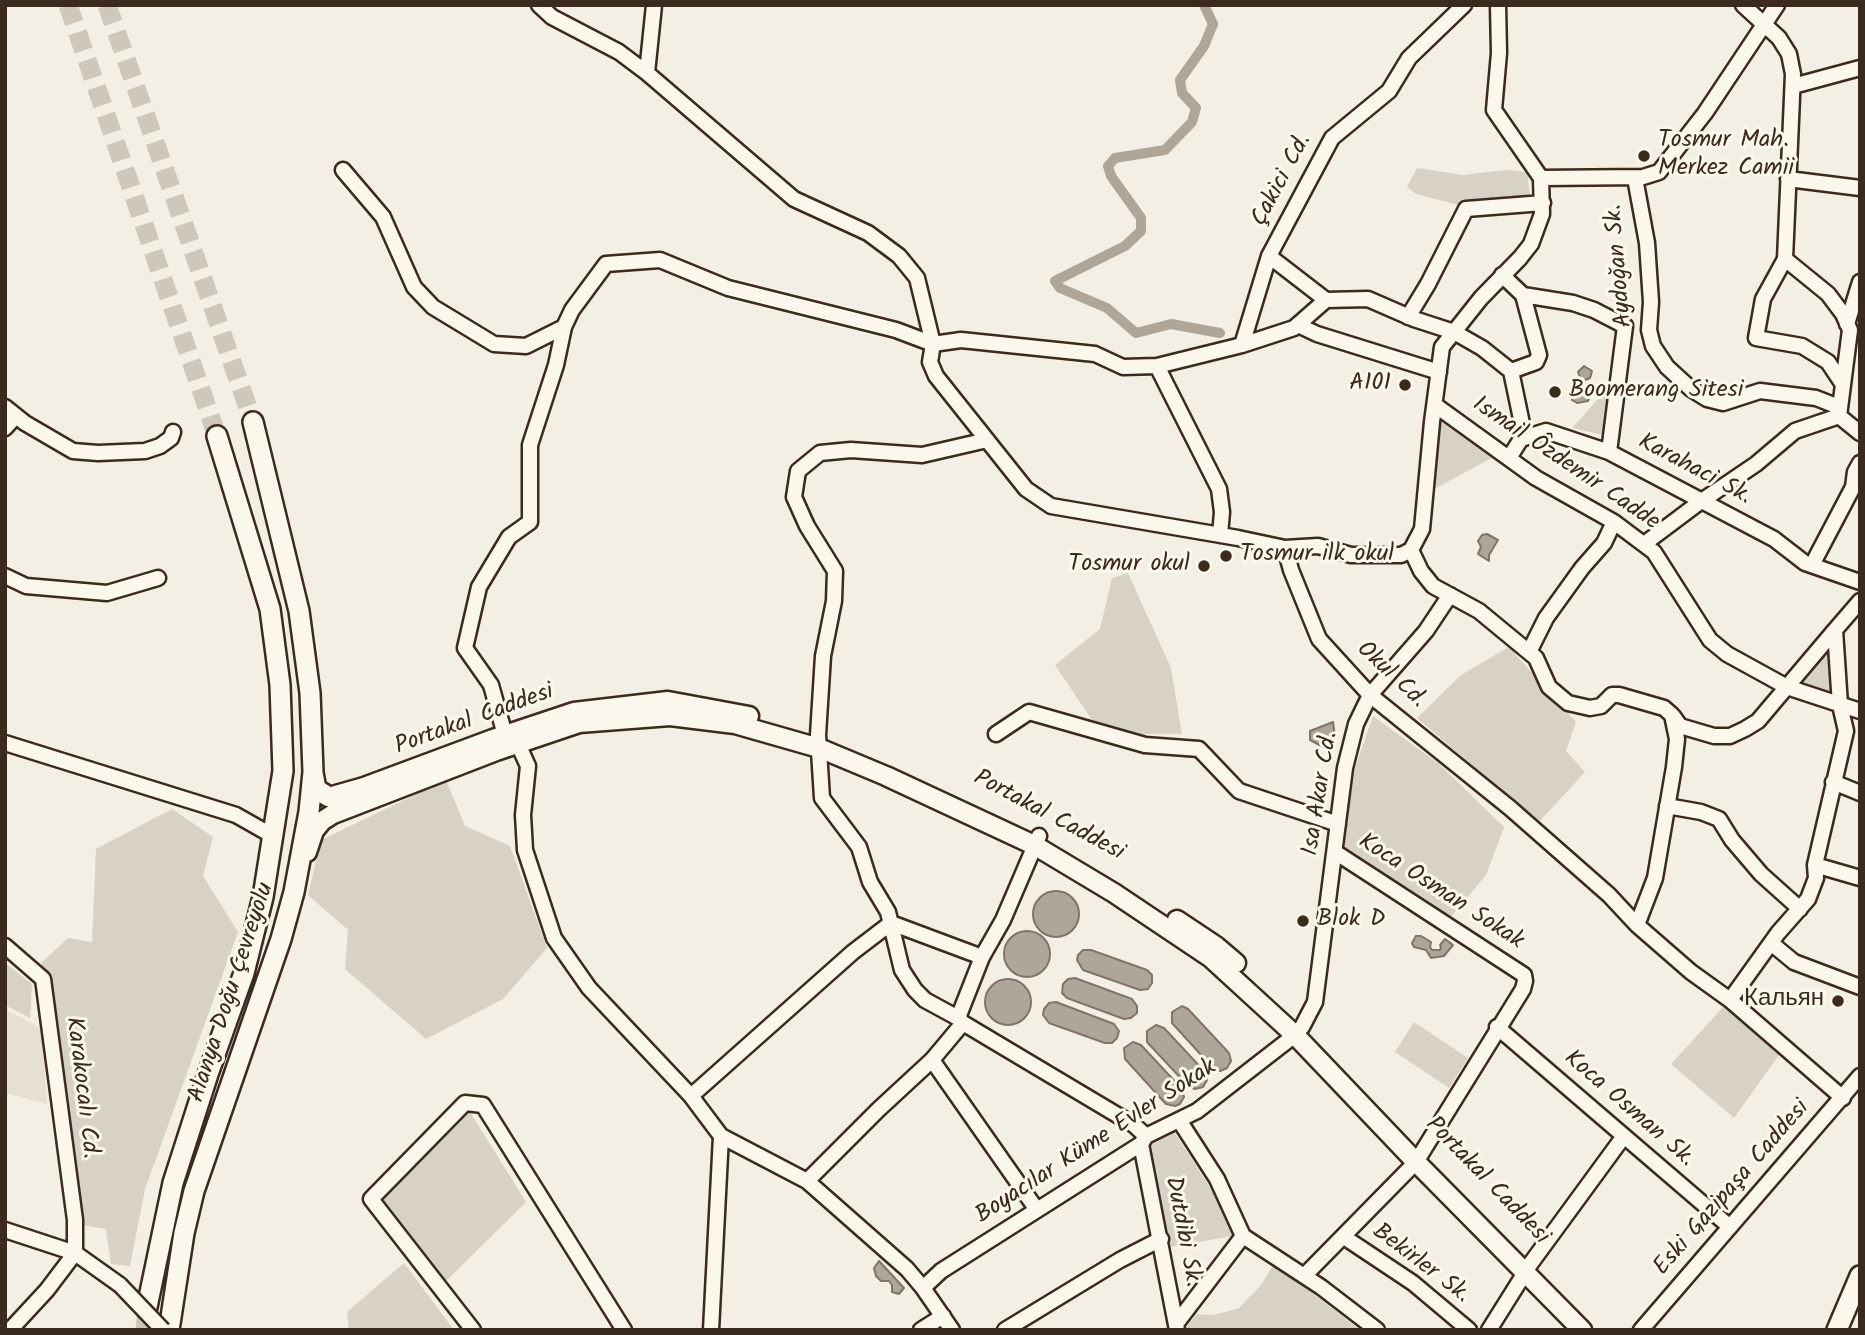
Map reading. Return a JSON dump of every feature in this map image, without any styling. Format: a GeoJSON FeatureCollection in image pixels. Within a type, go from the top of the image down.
{"type":"FeatureCollection","features":[{"type":"Feature","properties":{"kind":"highway","name":"Alanya Doğu Çevreyolu"},"geometry":{"type":"LineString","coordinates":[[169,1330],[184,1233],[194,1191],[281,939],[294,892],[309,812],[313,772],[310,693],[299,611],[253,422]]}},
{"type":"Feature","properties":{"kind":"highway","name":"Alanya Doğu Çevreyolu"},"geometry":{"type":"LineString","coordinates":[[147,1307],[173,1184],[244,973],[263,897],[283,771],[280,685],[270,608],[217,436]]}},
{"type":"Feature","properties":{"kind":"highway"},"geometry":{"type":"LineString","coordinates":[[313,772],[316,789],[331,806]]}},
{"type":"Feature","properties":{"kind":"highway"},"geometry":{"type":"LineString","coordinates":[[1837,1330],[1860,1276]]}},
{"type":"Feature","properties":{"kind":"main road","name":"Portakal Caddesi"},"geometry":{"type":"LineString","coordinates":[[331,806],[364,788],[511,740],[573,712],[668,701],[735,712],[891,765],[1158,907],[1216,946],[1269,992],[1299,1031],[1528,1268],[1582,1330]]}},
{"type":"Feature","properties":{"kind":"main road"},"geometry":{"type":"LineString","coordinates":[[294,892],[314,831],[331,806]]}},
{"type":"Feature","properties":{"kind":"main road","name":"Portakal Caddesi"},"geometry":{"type":"LineString","coordinates":[[1528,1268],[1597,1330]]}},
{"type":"Feature","properties":{"kind":"street"},"geometry":{"type":"LineString","coordinates":[[539,5],[552,18],[620,52],[794,199],[868,233],[899,256],[918,278],[933,344],[930,362],[936,376],[1026,489],[1051,506],[1285,548],[1318,547],[1351,555],[1401,555],[1411,550],[1422,529],[1443,347],[1531,244],[1542,214],[1541,178],[1494,110],[1499,53],[1499,5]]}},
{"type":"Feature","properties":{"kind":"street"},"geometry":{"type":"LineString","coordinates":[[647,73],[654,5]]}},
{"type":"Feature","properties":{"kind":"street","name":"Çakici Cd."},"geometry":{"type":"LineString","coordinates":[[1242,345],[1269,256],[1332,138],[1389,91],[1409,58],[1464,5]]}},
{"type":"Feature","properties":{"kind":"street"},"geometry":{"type":"LineString","coordinates":[[1743,5],[1779,38],[1789,54],[1793,74],[1784,259],[1763,299],[1756,338],[1802,346],[1828,362],[1842,383]]}},
{"type":"Feature","properties":{"kind":"street"},"geometry":{"type":"LineString","coordinates":[[1541,178],[1635,177],[1659,172],[1704,113],[1777,5]]}},
{"type":"Feature","properties":{"kind":"street"},"geometry":{"type":"LineString","coordinates":[[1793,86],[1860,68]]}},
{"type":"Feature","properties":{"kind":"street"},"geometry":{"type":"LineString","coordinates":[[343,170],[383,217],[414,286],[433,307],[494,344],[526,346],[564,327]]}},
{"type":"Feature","properties":{"kind":"street","name":"Aydoğan Sk."},"geometry":{"type":"LineString","coordinates":[[1635,177],[1647,243],[1651,302],[1649,330],[1653,346],[1667,367],[1691,389],[1707,399],[1723,403],[1760,391],[1816,398],[1839,412]]}},
{"type":"Feature","properties":{"kind":"street"},"geometry":{"type":"LineString","coordinates":[[1788,179],[1860,188]]}},
{"type":"Feature","properties":{"kind":"street"},"geometry":{"type":"LineString","coordinates":[[1408,317],[1429,284],[1466,209],[1543,202]]}},
{"type":"Feature","properties":{"kind":"street"},"geometry":{"type":"LineString","coordinates":[[1269,256],[1326,300],[1368,299],[1408,317],[1454,332],[1482,348],[1511,371],[1524,438],[1509,458]]}},
{"type":"Feature","properties":{"kind":"street"},"geometry":{"type":"LineString","coordinates":[[1784,259],[1828,294],[1843,314],[1850,330],[1839,412]]}},
{"type":"Feature","properties":{"kind":"street"},"geometry":{"type":"LineString","coordinates":[[952,1330],[923,1287],[907,1269],[807,1181],[721,1136],[691,1096],[589,988],[554,938],[524,850],[523,815],[528,766],[511,740],[491,685],[465,648],[479,587],[509,537],[530,522],[530,444],[556,365],[564,327],[572,310],[606,264],[660,260],[728,288],[896,330],[933,344],[961,340],[1095,354],[1123,367],[1157,366],[1242,345],[1294,328],[1326,300]]}},
{"type":"Feature","properties":{"kind":"street"},"geometry":{"type":"LineString","coordinates":[[1502,275],[1523,295],[1539,355],[1536,362],[1511,371]]}},
{"type":"Feature","properties":{"kind":"street"},"geometry":{"type":"LineString","coordinates":[[1847,324],[1860,282]]}},
{"type":"Feature","properties":{"kind":"street"},"geometry":{"type":"LineString","coordinates":[[1523,295],[1573,303],[1625,326],[1649,330]]}},
{"type":"Feature","properties":{"kind":"street"},"geometry":{"type":"LineString","coordinates":[[1298,325],[1317,334],[1439,372]]}},
{"type":"Feature","properties":{"kind":"street"},"geometry":{"type":"LineString","coordinates":[[1609,452],[1625,326]]}},
{"type":"Feature","properties":{"kind":"street"},"geometry":{"type":"LineString","coordinates":[[1157,366],[1219,489],[1222,512],[1220,535]]}},
{"type":"Feature","properties":{"kind":"street","name":"Ismail Ôzdemir Cadde"},"geometry":{"type":"LineString","coordinates":[[1435,405],[1536,478],[1614,522],[1654,552],[1710,640],[1727,654],[1787,687],[1860,711]]}},
{"type":"Feature","properties":{"kind":"street"},"geometry":{"type":"LineString","coordinates":[[5,428],[11,411],[25,424],[73,451],[97,453],[145,451],[160,446],[171,438],[173,432]]}},
{"type":"Feature","properties":{"kind":"street"},"geometry":{"type":"LineString","coordinates":[[1839,412],[1860,433]]}},
{"type":"Feature","properties":{"kind":"street"},"geometry":{"type":"LineString","coordinates":[[1644,544],[1756,464],[1795,431],[1839,412]]}},
{"type":"Feature","properties":{"kind":"street","name":"Karahaci Sk."},"geometry":{"type":"LineString","coordinates":[[1524,438],[1546,431],[1609,452],[1774,539],[1805,563],[1860,582]]}},
{"type":"Feature","properties":{"kind":"street"},"geometry":{"type":"LineString","coordinates":[[987,440],[922,455],[851,450],[820,453],[798,471],[794,497],[807,526],[835,570],[834,601],[823,656],[818,742],[822,798],[859,847],[870,882],[888,912],[902,970],[915,990],[925,1000],[1134,1125],[1144,1140]]}},
{"type":"Feature","properties":{"kind":"street"},"geometry":{"type":"LineString","coordinates":[[1812,565],[1856,490],[1855,472],[1860,463]]}},
{"type":"Feature","properties":{"kind":"street"},"geometry":{"type":"LineString","coordinates":[[1530,652],[1546,618],[1582,568],[1604,543],[1614,522]]}},
{"type":"Feature","properties":{"kind":"street","name":"Okul Cd."},"geometry":{"type":"LineString","coordinates":[[1285,548],[1291,570],[1320,639],[1370,695],[1510,808],[1609,894],[1637,925],[1691,972],[1730,1000],[1843,1098]]}},
{"type":"Feature","properties":{"kind":"street"},"geometry":{"type":"LineString","coordinates":[[1411,550],[1421,571],[1433,586],[1479,611],[1530,652],[1536,658],[1549,687],[1569,703],[1590,708],[1601,706],[1612,695],[1619,695],[1664,708],[1680,726],[1714,736],[1730,736],[1758,721],[1860,601]]}},
{"type":"Feature","properties":{"kind":"street"},"geometry":{"type":"LineString","coordinates":[[5,576],[26,586],[107,593],[158,578]]}},
{"type":"Feature","properties":{"kind":"street","name":"Isa Akar Cd."},"geometry":{"type":"LineString","coordinates":[[1299,1031],[1315,1002],[1345,768],[1356,724],[1370,695],[1426,631],[1450,595]]}},
{"type":"Feature","properties":{"kind":"street"},"geometry":{"type":"LineString","coordinates":[[1730,1000],[1771,943],[1808,899],[1816,878],[1815,865],[1846,731],[1840,705],[1836,630]]}},
{"type":"Feature","properties":{"kind":"street"},"geometry":{"type":"LineString","coordinates":[[996,734],[1029,712],[1146,746],[1199,749],[1239,791],[1339,824]]}},
{"type":"Feature","properties":{"kind":"street"},"geometry":{"type":"LineString","coordinates":[[1637,925],[1655,878],[1667,806],[1677,739],[1672,715]]}},
{"type":"Feature","properties":{"kind":"street"},"geometry":{"type":"LineString","coordinates":[[5,743],[236,816],[273,836]]}},
{"type":"Feature","properties":{"kind":"street"},"geometry":{"type":"LineString","coordinates":[[1833,782],[1860,793]]}},
{"type":"Feature","properties":{"kind":"street"},"geometry":{"type":"LineString","coordinates":[[1667,806],[1701,812],[1719,819],[1732,840],[1761,874],[1800,909]]}},
{"type":"Feature","properties":{"kind":"street"},"geometry":{"type":"LineString","coordinates":[[807,1181],[932,1060],[960,1020],[982,957],[1003,920],[1037,841]]}},
{"type":"Feature","properties":{"kind":"street","name":"Koca Osman Sokak"},"geometry":{"type":"LineString","coordinates":[[1304,1276],[1420,1157],[1497,1027],[1523,989],[1524,975],[1335,852]]}},
{"type":"Feature","properties":{"kind":"street"},"geometry":{"type":"LineString","coordinates":[[1815,865],[1860,878]]}},
{"type":"Feature","properties":{"kind":"street"},"geometry":{"type":"LineString","coordinates":[[691,1096],[853,952],[891,923]]}},
{"type":"Feature","properties":{"kind":"street"},"geometry":{"type":"LineString","coordinates":[[891,923],[982,957]]}},
{"type":"Feature","properties":{"kind":"street"},"geometry":{"type":"LineString","coordinates":[[1771,943],[1794,962],[1860,987]]}},
{"type":"Feature","properties":{"kind":"street","name":"Karakocalı Cd."},"geometry":{"type":"LineString","coordinates":[[5,946],[43,979],[75,1220],[75,1253]]}},
{"type":"Feature","properties":{"kind":"street","name":"Koca Osman Sk."},"geometry":{"type":"LineString","coordinates":[[1497,1027],[1730,1227]]}},
{"type":"Feature","properties":{"kind":"street","name":"Boyacılar Küme Evler Sokak"},"geometry":{"type":"LineString","coordinates":[[923,1287],[942,1271],[1144,1140],[1197,1111],[1299,1031]]}},
{"type":"Feature","properties":{"kind":"street"},"geometry":{"type":"LineString","coordinates":[[932,1060],[1037,1210]]}},
{"type":"Feature","properties":{"kind":"street","name":"Eski Gazipaşa Caddesi"},"geometry":{"type":"LineString","coordinates":[[1641,1330],[1860,1076]]}},
{"type":"Feature","properties":{"kind":"street"},"geometry":{"type":"LineString","coordinates":[[473,1330],[371,1199],[465,1103],[484,1104],[624,1330]]}},
{"type":"Feature","properties":{"kind":"street"},"geometry":{"type":"LineString","coordinates":[[1179,1119],[1217,1179],[1244,1236],[1377,1330]]}},
{"type":"Feature","properties":{"kind":"street"},"geometry":{"type":"LineString","coordinates":[[711,1330],[721,1136]]}},
{"type":"Feature","properties":{"kind":"street"},"geometry":{"type":"LineString","coordinates":[[1489,1330],[1528,1268],[1624,1136]]}},
{"type":"Feature","properties":{"kind":"street","name":"Dutdibi Sk."},"geometry":{"type":"LineString","coordinates":[[1144,1140],[1176,1327]]}},
{"type":"Feature","properties":{"kind":"street"},"geometry":{"type":"LineString","coordinates":[[5,1230],[75,1253],[163,1330]]}},
{"type":"Feature","properties":{"kind":"street"},"geometry":{"type":"LineString","coordinates":[[1176,1327],[1244,1236]]}},
{"type":"Feature","properties":{"kind":"street","name":"Bekirler Sk."},"geometry":{"type":"LineString","coordinates":[[1344,1237],[1413,1283],[1469,1330]]}},
{"type":"Feature","properties":{"kind":"street"},"geometry":{"type":"LineString","coordinates":[[1005,1330],[1120,1260],[1161,1239]]}},
{"type":"Feature","properties":{"kind":"street"},"geometry":{"type":"LineString","coordinates":[[10,1330],[47,1290],[75,1253]]}},
{"type":"Feature","properties":{"kind":"street"},"geometry":{"type":"LineString","coordinates":[[119,1290],[151,1330]]}},
{"type":"Feature","properties":{"kind":"street"},"geometry":{"type":"LineString","coordinates":[[921,1330],[943,1316]]}},
{"type":"Feature","properties":{"kind":"shaded area"},"geometry":{"type":"Polygon","coordinates":[[[1417,168],[1463,175],[1506,170],[1527,172],[1530,196],[1526,199],[1462,206],[1416,194],[1407,187],[1417,168]]]}},
{"type":"Feature","properties":{"kind":"shaded area"},"geometry":{"type":"Polygon","coordinates":[[[1584,366],[1592,371],[1590,378],[1584,383],[1591,394],[1588,401],[1577,403],[1572,400],[1570,390],[1574,385],[1582,383],[1578,372],[1584,366]]]}},
{"type":"Feature","properties":{"kind":"shaded area"},"geometry":{"type":"Polygon","coordinates":[[[1614,381],[1607,436],[1572,428],[1614,381]]]}},
{"type":"Feature","properties":{"kind":"shaded area"},"geometry":{"type":"Polygon","coordinates":[[[1439,423],[1448,423],[1492,458],[1434,489],[1439,423]]]}},
{"type":"Feature","properties":{"kind":"shaded area"},"geometry":{"type":"Polygon","coordinates":[[[1487,534],[1498,540],[1489,555],[1489,561],[1478,554],[1481,547],[1478,541],[1482,535],[1487,534]]]}},
{"type":"Feature","properties":{"kind":"shaded area"},"geometry":{"type":"Polygon","coordinates":[[[1128,573],[1171,668],[1182,734],[1130,734],[1094,723],[1055,665],[1100,629],[1112,578],[1128,573]]]}},
{"type":"Feature","properties":{"kind":"shaded area"},"geometry":{"type":"Polygon","coordinates":[[[1509,647],[1576,722],[1566,751],[1585,772],[1539,822],[1417,718],[1461,675],[1509,647]]]}},
{"type":"Feature","properties":{"kind":"shaded area"},"geometry":{"type":"Polygon","coordinates":[[[1824,651],[1830,652],[1834,691],[1829,695],[1802,685],[1801,680],[1824,651]]]}},
{"type":"Feature","properties":{"kind":"shaded area"},"geometry":{"type":"Polygon","coordinates":[[[1373,716],[1439,764],[1504,827],[1486,875],[1450,918],[1343,848],[1355,768],[1373,716]]]}},
{"type":"Feature","properties":{"kind":"shaded area"},"geometry":{"type":"Polygon","coordinates":[[[1333,722],[1335,737],[1329,750],[1310,740],[1310,731],[1333,722]]]}},
{"type":"Feature","properties":{"kind":"shaded area"},"geometry":{"type":"Polygon","coordinates":[[[446,780],[465,826],[510,846],[547,948],[503,999],[426,1039],[345,969],[348,930],[308,895],[321,840],[446,780]]]}},
{"type":"Feature","properties":{"kind":"shaded area"},"geometry":{"type":"Polygon","coordinates":[[[172,809],[213,837],[203,876],[238,932],[145,1189],[130,1266],[111,1264],[106,1229],[82,1225],[54,1008],[41,963],[68,938],[92,942],[96,849],[172,809]]]}},
{"type":"Feature","properties":{"kind":"shaded area"},"geometry":{"type":"Polygon","coordinates":[[[1056,891],[1072,898],[1079,914],[1072,930],[1056,937],[1040,930],[1033,914],[1040,898],[1056,891]]]}},
{"type":"Feature","properties":{"kind":"shaded area"},"geometry":{"type":"Polygon","coordinates":[[[1027,931],[1043,938],[1050,954],[1043,970],[1027,977],[1011,970],[1004,954],[1011,938],[1027,931]]]}},
{"type":"Feature","properties":{"kind":"shaded area"},"geometry":{"type":"Polygon","coordinates":[[[1416,936],[1431,942],[1432,950],[1440,950],[1445,939],[1453,945],[1444,956],[1431,958],[1426,950],[1414,947],[1412,943],[1416,936]]]}},
{"type":"Feature","properties":{"kind":"shaded area"},"geometry":{"type":"Polygon","coordinates":[[[1083,950],[1091,950],[1147,970],[1152,975],[1152,983],[1148,989],[1140,990],[1083,970],[1077,960],[1083,950]]]}},
{"type":"Feature","properties":{"kind":"shaded area"},"geometry":{"type":"Polygon","coordinates":[[[5,963],[32,984],[30,1018],[5,1005],[5,963]]]}},
{"type":"Feature","properties":{"kind":"shaded area"},"geometry":{"type":"Polygon","coordinates":[[[1075,978],[1132,999],[1137,1006],[1137,1013],[1124,1019],[1067,998],[1062,993],[1063,984],[1068,979],[1075,978]]]}},
{"type":"Feature","properties":{"kind":"shaded area"},"geometry":{"type":"Polygon","coordinates":[[[1008,979],[1024,986],[1031,1002],[1024,1018],[1008,1025],[992,1018],[985,1002],[992,986],[1008,979]]]}},
{"type":"Feature","properties":{"kind":"shaded area"},"geometry":{"type":"Polygon","coordinates":[[[1056,1002],[1114,1024],[1119,1031],[1117,1038],[1112,1043],[1105,1043],[1049,1023],[1043,1015],[1044,1009],[1049,1003],[1056,1002]]]}},
{"type":"Feature","properties":{"kind":"shaded area"},"geometry":{"type":"Polygon","coordinates":[[[1725,1005],[1779,1055],[1734,1118],[1671,1064],[1725,1005]]]}},
{"type":"Feature","properties":{"kind":"shaded area"},"geometry":{"type":"Polygon","coordinates":[[[1182,1006],[1188,1009],[1229,1053],[1231,1061],[1227,1068],[1220,1071],[1213,1068],[1172,1023],[1172,1012],[1182,1006]]]}},
{"type":"Feature","properties":{"kind":"shaded area"},"geometry":{"type":"Polygon","coordinates":[[[5,1009],[42,1029],[47,1104],[5,1093],[5,1009]]]}},
{"type":"Feature","properties":{"kind":"shaded area"},"geometry":{"type":"Polygon","coordinates":[[[1414,1022],[1468,1058],[1449,1088],[1395,1052],[1414,1022]]]}},
{"type":"Feature","properties":{"kind":"shaded area"},"geometry":{"type":"Polygon","coordinates":[[[1156,1025],[1164,1028],[1205,1072],[1207,1080],[1203,1087],[1189,1087],[1147,1042],[1147,1031],[1156,1025]]]}},
{"type":"Feature","properties":{"kind":"shaded area"},"geometry":{"type":"Polygon","coordinates":[[[1133,1042],[1141,1045],[1182,1089],[1184,1097],[1180,1104],[1166,1104],[1125,1059],[1124,1048],[1133,1042]]]}},
{"type":"Feature","properties":{"kind":"shaded area"},"geometry":{"type":"Polygon","coordinates":[[[470,1112],[526,1202],[445,1282],[382,1200],[470,1112]]]}},
{"type":"Feature","properties":{"kind":"shaded area"},"geometry":{"type":"Polygon","coordinates":[[[1174,1132],[1217,1198],[1233,1236],[1169,1247],[1148,1145],[1174,1132]]]}},
{"type":"Feature","properties":{"kind":"shaded area"},"geometry":{"type":"Polygon","coordinates":[[[879,1261],[904,1288],[899,1294],[892,1292],[889,1281],[881,1281],[876,1276],[874,1268],[879,1261]]]}},
{"type":"Feature","properties":{"kind":"shaded area"},"geometry":{"type":"Polygon","coordinates":[[[404,1263],[454,1330],[349,1330],[347,1312],[404,1263]]]}},
{"type":"Feature","properties":{"kind":"shaded area"},"geometry":{"type":"Polygon","coordinates":[[[1274,1263],[1360,1330],[1184,1330],[1197,1314],[1214,1315],[1239,1308],[1262,1284],[1274,1263]]]}},
{"type":"Feature","properties":{"kind":"waterway"},"geometry":{"type":"LineString","coordinates":[[1204,5],[1213,24],[1204,46],[1180,80],[1182,93],[1196,108],[1192,122],[1165,150],[1115,158],[1108,166],[1111,176],[1141,218],[1141,231],[1125,246],[1055,281],[1060,288],[1107,308],[1136,333],[1171,324],[1220,333]]}},
{"type":"Feature","properties":{"kind":"tunnel"},"geometry":{"type":"LineString","coordinates":[[68,5],[217,436]]}},
{"type":"Feature","properties":{"kind":"tunnel"},"geometry":{"type":"LineString","coordinates":[[107,5],[253,422]]}},
{"type":"Feature","properties":{"kind":"tunnel"},"geometry":{"type":"LineString","coordinates":[[145,1330],[147,1307]]}},
{"type":"Feature","properties":{"kind":"place","name":"Tosmur Mah. Merkez Camii"},"geometry":{"type":"Point","coordinates":[1644,156]}},
{"type":"Feature","properties":{"kind":"place","name":"A101"},"geometry":{"type":"Point","coordinates":[1405,385]}},
{"type":"Feature","properties":{"kind":"place","name":"Boomerang Sitesi"},"geometry":{"type":"Point","coordinates":[1555,392]}},
{"type":"Feature","properties":{"kind":"place","name":"Tosmur ilk okul"},"geometry":{"type":"Point","coordinates":[1226,556]}},
{"type":"Feature","properties":{"kind":"place","name":"Tosmur okul"},"geometry":{"type":"Point","coordinates":[1204,566]}},
{"type":"Feature","properties":{"kind":"place","name":"Blok D"},"geometry":{"type":"Point","coordinates":[1303,921]}},
{"type":"Feature","properties":{"kind":"place","name":"Кальян"},"geometry":{"type":"Point","coordinates":[1838,1001]}}]}
